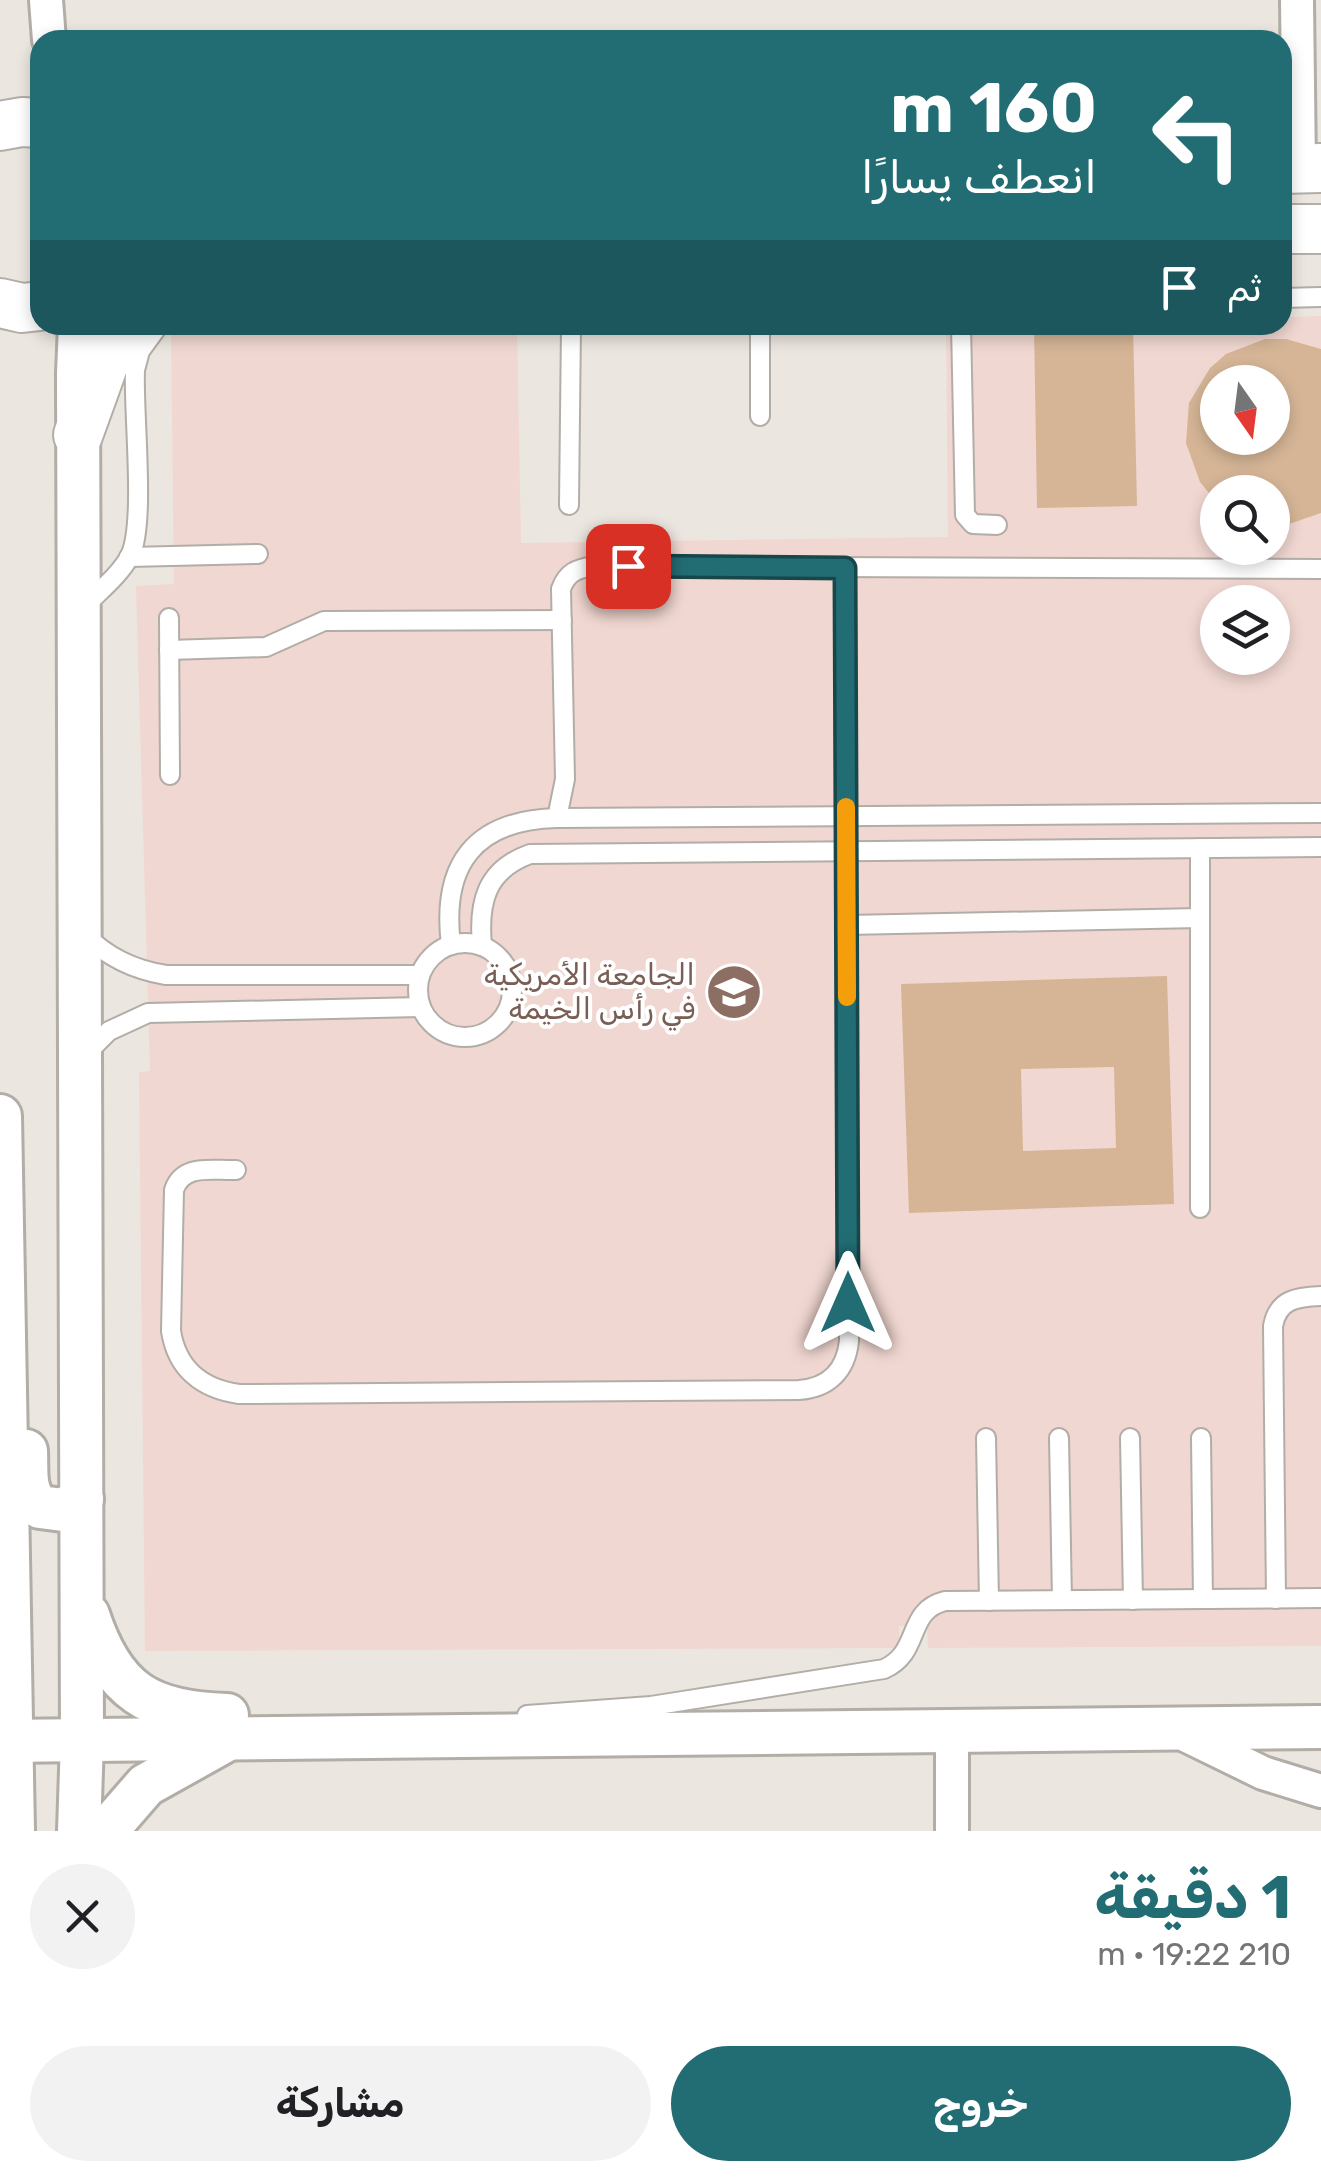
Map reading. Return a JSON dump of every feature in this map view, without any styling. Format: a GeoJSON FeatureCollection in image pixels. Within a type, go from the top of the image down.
{"type":"FeatureCollection","features":[{"type":"Feature","properties":{"kind":"main road"},"geometry":{"type":"LineString","coordinates":[[0,126],[30,122]]}},
{"type":"Feature","properties":{"kind":"main road"},"geometry":{"type":"LineString","coordinates":[[1292,229],[1321,229]]}},
{"type":"Feature","properties":{"kind":"main road"},"geometry":{"type":"LineString","coordinates":[[0,303],[30,307]]}},
{"type":"Feature","properties":{"kind":"main road"},"geometry":{"type":"LineString","coordinates":[[78,434],[104,363],[121,335]]}},
{"type":"Feature","properties":{"kind":"street"},"geometry":{"type":"LineString","coordinates":[[46,0],[48,30]]}},
{"type":"Feature","properties":{"kind":"street"},"geometry":{"type":"LineString","coordinates":[[1296,0],[1301,168]]}},
{"type":"Feature","properties":{"kind":"street"},"geometry":{"type":"LineString","coordinates":[[79,1831],[80,335]]}},
{"type":"Feature","properties":{"kind":"street"},"geometry":{"type":"LineString","coordinates":[[0,1116],[6,1740],[13,1831]]}},
{"type":"Feature","properties":{"kind":"street"},"geometry":{"type":"LineString","coordinates":[[3,1323],[22,1390],[29,1495],[40,1507],[56,1511],[82,1499]]}},
{"type":"Feature","properties":{"kind":"street"},"geometry":{"type":"LineString","coordinates":[[82,1596],[107,1663],[128,1688],[156,1705],[198,1714],[307,1720],[370,1737]]}},
{"type":"Feature","properties":{"kind":"street"},"geometry":{"type":"LineString","coordinates":[[6,1740],[1321,1727]]}},
{"type":"Feature","properties":{"kind":"street"},"geometry":{"type":"LineString","coordinates":[[1171,1728],[1263,1773],[1321,1791]]}},
{"type":"Feature","properties":{"kind":"street"},"geometry":{"type":"LineString","coordinates":[[952,1730],[952,1831]]}},
{"type":"Feature","properties":{"kind":"street"},"geometry":{"type":"LineString","coordinates":[[106,1831],[146,1785],[230,1738]]}},
{"type":"Feature","properties":{"kind":"lane"},"geometry":{"type":"LineString","coordinates":[[1292,298],[1321,297]]}},
{"type":"Feature","properties":{"kind":"lane"},"geometry":{"type":"LineString","coordinates":[[79,612],[129,557],[137,520],[135,370],[140,351],[151,335]]}},
{"type":"Feature","properties":{"kind":"lane"},"geometry":{"type":"LineString","coordinates":[[570,505],[571,335]]}},
{"type":"Feature","properties":{"kind":"lane"},"geometry":{"type":"LineString","coordinates":[[760,335],[760,416]]}},
{"type":"Feature","properties":{"kind":"lane"},"geometry":{"type":"LineString","coordinates":[[962,335],[965,514],[973,524],[996,525]]}},
{"type":"Feature","properties":{"kind":"lane"},"geometry":{"type":"LineString","coordinates":[[129,557],[258,554]]}},
{"type":"Feature","properties":{"kind":"lane"},"geometry":{"type":"LineString","coordinates":[[556,818],[564,778],[564,582],[575,570],[592,566],[1321,569]]}},
{"type":"Feature","properties":{"kind":"lane"},"geometry":{"type":"LineString","coordinates":[[236,1170],[190,1171],[179,1178],[174,1190],[170,1332],[173,1346],[188,1371],[210,1388],[239,1394],[813,1389],[835,1376],[848,1354],[849,1341],[845,568]]}},
{"type":"Feature","properties":{"kind":"lane"},"geometry":{"type":"LineString","coordinates":[[169,618],[170,775]]}},
{"type":"Feature","properties":{"kind":"lane"},"geometry":{"type":"LineString","coordinates":[[169,650],[266,647],[324,620],[562,620]]}},
{"type":"Feature","properties":{"kind":"lane"},"geometry":{"type":"LineString","coordinates":[[451,945],[449,905],[458,866],[470,849],[501,827],[519,821],[1321,813]]}},
{"type":"Feature","properties":{"kind":"lane"},"geometry":{"type":"LineString","coordinates":[[482,946],[480,909],[484,893],[502,868],[530,854],[1321,847]]}},
{"type":"Feature","properties":{"kind":"lane"},"geometry":{"type":"LineString","coordinates":[[1200,848],[1200,1208]]}},
{"type":"Feature","properties":{"kind":"lane"},"geometry":{"type":"LineString","coordinates":[[846,925],[1200,918]]}},
{"type":"Feature","properties":{"kind":"lane"},"geometry":{"type":"LineString","coordinates":[[80,930],[110,956],[147,972],[166,975],[420,974]]}},
{"type":"Feature","properties":{"kind":"lane"},"geometry":{"type":"LineString","coordinates":[[451,945],[482,946],[502,960],[508,970],[512,995],[503,1018],[484,1033],[459,1036],[436,1027],[421,1007],[420,974],[435,953],[451,945]]}},
{"type":"Feature","properties":{"kind":"lane"},"geometry":{"type":"LineString","coordinates":[[81,1064],[108,1030],[148,1013],[421,1007]]}},
{"type":"Feature","properties":{"kind":"lane"},"geometry":{"type":"LineString","coordinates":[[1276,1598],[1274,1317],[1293,1298],[1321,1296]]}},
{"type":"Feature","properties":{"kind":"lane"},"geometry":{"type":"LineString","coordinates":[[986,1438],[988,1601]]}},
{"type":"Feature","properties":{"kind":"lane"},"geometry":{"type":"LineString","coordinates":[[1059,1438],[1062,1600]]}},
{"type":"Feature","properties":{"kind":"lane"},"geometry":{"type":"LineString","coordinates":[[1130,1438],[1133,1600]]}},
{"type":"Feature","properties":{"kind":"lane"},"geometry":{"type":"LineString","coordinates":[[1201,1438],[1203,1599]]}},
{"type":"Feature","properties":{"kind":"lane"},"geometry":{"type":"LineString","coordinates":[[457,1736],[509,1716],[651,1706],[884,1669],[903,1657],[920,1617],[935,1604],[1321,1598]]}},
{"type":"Feature","properties":{"kind":"shaded area","name":"الجامعة الأمريكية في رأس الخيمة"},"geometry":{"type":"Polygon","coordinates":[[[1321,316],[1321,1646],[928,1648],[927,1626],[899,1626],[899,1648],[145,1651],[139,1072],[150,1071],[136,586],[174,584],[171,335],[517,335],[521,543],[948,537],[946,335],[1292,335],[1292,317],[1321,316]]]}},
{"type":"Feature","properties":{"kind":"building"},"geometry":{"type":"Polygon","coordinates":[[[1034,335],[1133,335],[1137,506],[1037,508],[1034,335]]]}},
{"type":"Feature","properties":{"kind":"building"},"geometry":{"type":"Polygon","coordinates":[[[1265,339],[1286,339],[1321,349],[1321,513],[1290,524],[1290,475],[1200,475],[1200,482],[1186,443],[1189,403],[1200,385],[1200,455],[1290,455],[1290,365],[1213,365],[1226,354],[1265,339]]]}},
{"type":"Feature","properties":{"kind":"building"},"geometry":{"type":"Polygon","coordinates":[[[1167,976],[1174,1204],[909,1213],[901,984],[1167,976]],[[1114,1067],[1021,1069],[1023,1151],[1116,1148],[1114,1067]]]}},
{"type":"Feature","properties":{"kind":"slow traffic"},"geometry":{"type":"LineString","coordinates":[[846,807],[847,997]]}},
{"type":"Feature","properties":{"kind":"place","name":"الجامعة الأمريكية في رأس الخيمة"},"geometry":{"type":"Point","coordinates":[734,992]}},
{"type":"Feature","properties":{"kind":"route"},"geometry":{"type":"LineString","coordinates":[[628,566],[845,568],[848,1303]]}}]}
